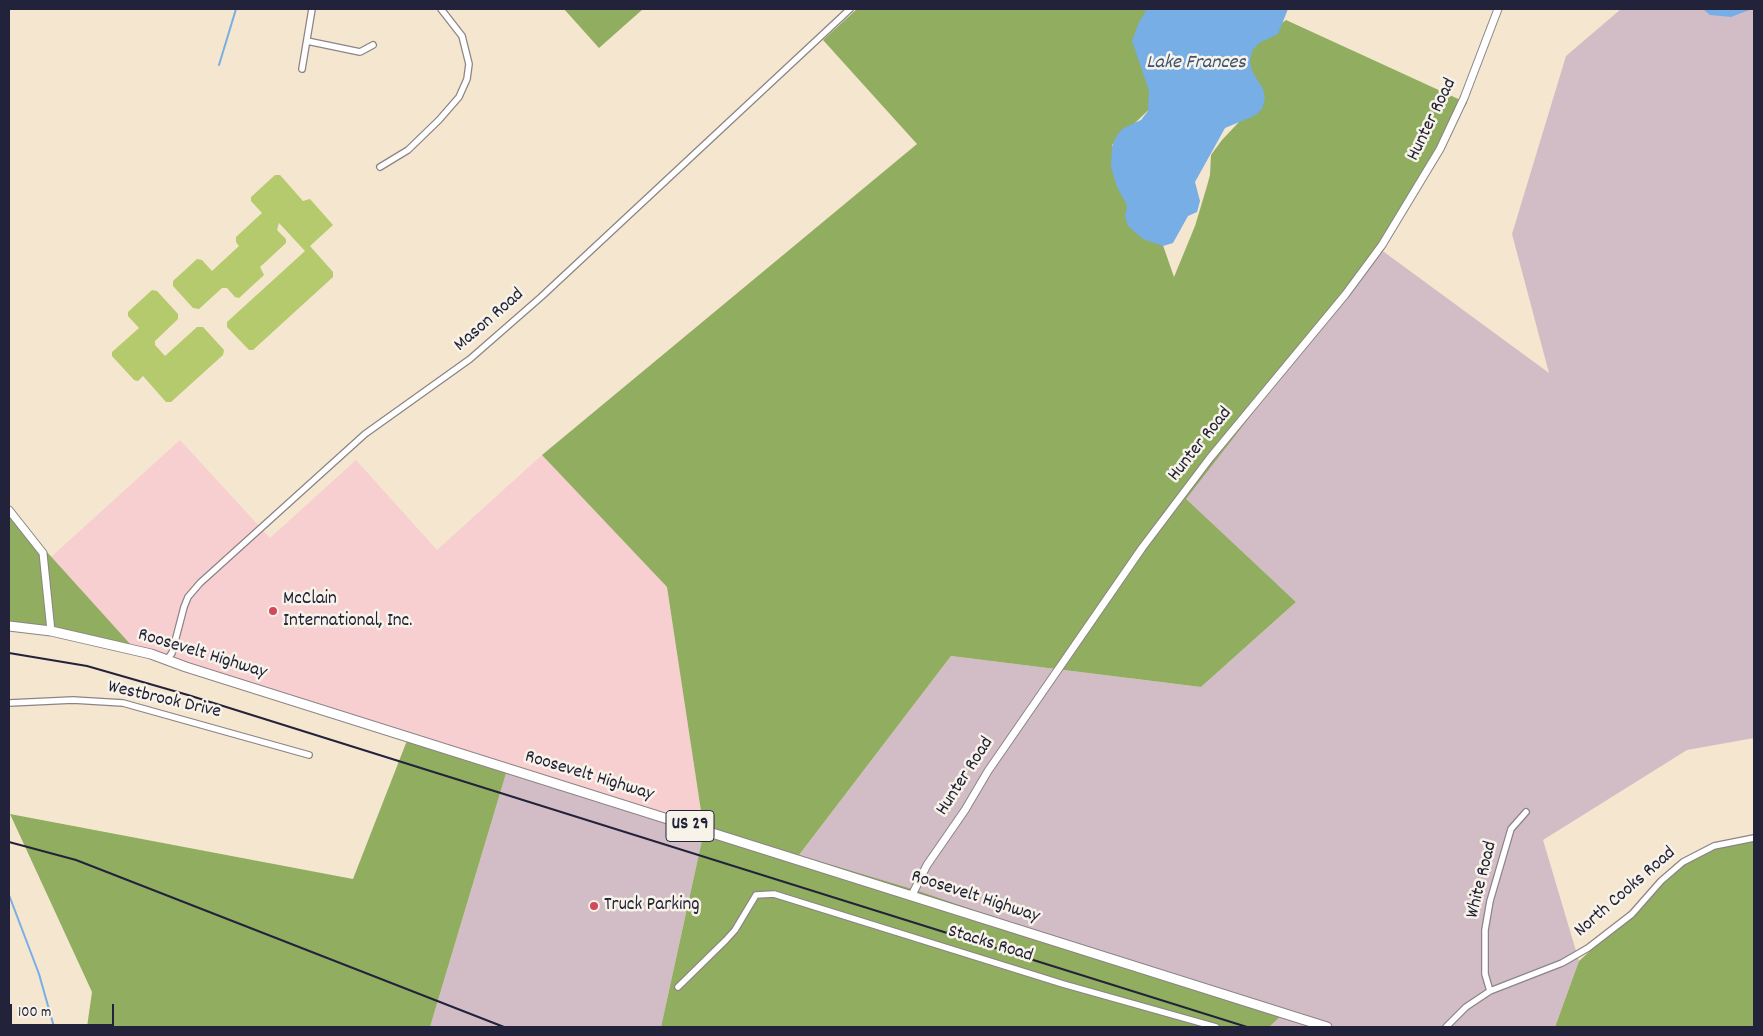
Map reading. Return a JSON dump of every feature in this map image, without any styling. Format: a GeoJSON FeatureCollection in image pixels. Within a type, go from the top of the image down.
{"type":"FeatureCollection","features":[{"type":"Feature","properties":{"kind":"main road","name":"Roosevelt Highway"},"geometry":{"type":"LineString","coordinates":[[9,626],[51,632],[140,651],[166,661],[912,894],[1170,979],[1327,1027]]}},
{"type":"Feature","properties":{"kind":"street"},"geometry":{"type":"LineString","coordinates":[[302,69],[312,9]]}},
{"type":"Feature","properties":{"kind":"street"},"geometry":{"type":"LineString","coordinates":[[380,168],[408,150],[439,120],[459,97],[467,79],[469,64],[462,36],[441,9]]}},
{"type":"Feature","properties":{"kind":"street","name":"Mason Road"},"geometry":{"type":"LineString","coordinates":[[166,661],[172,653],[188,597],[200,583],[365,434],[470,359],[529,308],[850,9]]}},
{"type":"Feature","properties":{"kind":"street","name":"Hunter Road"},"geometry":{"type":"LineString","coordinates":[[912,894],[927,865],[965,810],[988,771],[1142,548],[1210,458],[1340,302],[1382,245],[1440,149],[1464,98],[1498,9]]}},
{"type":"Feature","properties":{"kind":"street"},"geometry":{"type":"LineString","coordinates":[[307,41],[360,52],[373,45]]}},
{"type":"Feature","properties":{"kind":"street"},"geometry":{"type":"LineString","coordinates":[[9,510],[43,553],[51,632]]}},
{"type":"Feature","properties":{"kind":"street","name":"Westbrook Drive"},"geometry":{"type":"LineString","coordinates":[[9,702],[74,700],[123,703],[310,755]]}},
{"type":"Feature","properties":{"kind":"street","name":"White Road"},"geometry":{"type":"LineString","coordinates":[[1490,991],[1485,974],[1486,930],[1490,902],[1511,829],[1526,812]]}},
{"type":"Feature","properties":{"kind":"street","name":"North Cooks Road"},"geometry":{"type":"LineString","coordinates":[[1446,1027],[1466,1007],[1490,991],[1562,963],[1588,948],[1632,914],[1671,872],[1697,854],[1730,842],[1754,838]]}},
{"type":"Feature","properties":{"kind":"street","name":"Stacks Road"},"geometry":{"type":"LineString","coordinates":[[678,986],[726,940],[756,895],[774,894],[1063,984],[1216,1027]]}},
{"type":"Feature","properties":{"kind":"shaded area"},"geometry":{"type":"Polygon","coordinates":[[[1621,9],[1754,9],[1754,738],[1687,750],[1543,840],[1579,961],[1555,1027],[1269,1027],[1282,1015],[916,890],[799,855],[951,656],[1201,687],[1296,602],[1185,499],[1380,249],[1549,373],[1512,234],[1566,56],[1621,9]]]}},
{"type":"Feature","properties":{"kind":"shaded area"},"geometry":{"type":"Polygon","coordinates":[[[180,440],[270,538],[356,460],[437,550],[542,455],[667,587],[704,831],[191,668],[141,656],[51,557],[180,440]]]}},
{"type":"Feature","properties":{"kind":"shaded area"},"geometry":{"type":"Polygon","coordinates":[[[507,770],[704,831],[661,1027],[430,1027],[507,770]]]}},
{"type":"Feature","properties":{"kind":"green space"},"geometry":{"type":"Polygon","coordinates":[[[564,9],[643,9],[599,48],[564,9]]]}},
{"type":"Feature","properties":{"kind":"green space"},"geometry":{"type":"Polygon","coordinates":[[[857,9],[1155,9],[1160,99],[1112,145],[1125,171],[1150,208],[1174,277],[1195,226],[1210,175],[1211,155],[1222,140],[1254,106],[1248,48],[1286,20],[1467,103],[1380,249],[1186,499],[1296,602],[1201,687],[951,656],[799,855],[916,890],[1282,1015],[1269,1027],[661,1027],[704,831],[667,587],[542,455],[917,144],[823,40],[857,9]]]}},
{"type":"Feature","properties":{"kind":"green space"},"geometry":{"type":"Polygon","coordinates":[[[275,175],[280,175],[303,201],[310,199],[333,225],[310,246],[333,272],[333,277],[253,350],[249,350],[227,327],[227,322],[305,251],[279,223],[277,230],[286,239],[286,243],[260,267],[264,275],[239,298],[235,297],[227,288],[222,288],[199,309],[193,308],[173,286],[173,281],[197,259],[202,260],[212,271],[239,246],[236,242],[236,237],[262,213],[251,201],[251,197],[275,175]]]}},
{"type":"Feature","properties":{"kind":"green space"},"geometry":{"type":"Polygon","coordinates":[[[152,290],[157,291],[178,314],[178,319],[155,341],[155,345],[165,356],[197,327],[203,327],[224,350],[223,355],[171,402],[166,402],[143,376],[138,381],[134,380],[112,356],[112,352],[139,328],[128,316],[128,312],[152,290]]]}},
{"type":"Feature","properties":{"kind":"green space"},"geometry":{"type":"Polygon","coordinates":[[[9,510],[141,656],[42,631],[9,630],[9,510]]]}},
{"type":"Feature","properties":{"kind":"green space"},"geometry":{"type":"Polygon","coordinates":[[[408,738],[507,770],[430,1027],[87,1027],[92,992],[10,814],[353,879],[408,738]]]}},
{"type":"Feature","properties":{"kind":"green space"},"geometry":{"type":"Polygon","coordinates":[[[1754,839],[1754,1027],[1555,1027],[1579,961],[1620,924],[1673,869],[1705,851],[1754,839]]]}},
{"type":"Feature","properties":{"kind":"water","name":"Lake Frances"},"geometry":{"type":"Polygon","coordinates":[[[1147,9],[1288,9],[1278,34],[1259,43],[1252,51],[1250,61],[1252,71],[1263,89],[1265,99],[1262,109],[1254,116],[1225,128],[1195,182],[1200,201],[1197,212],[1188,216],[1173,243],[1163,246],[1143,239],[1128,226],[1125,216],[1127,205],[1117,187],[1111,167],[1112,147],[1116,137],[1122,129],[1141,120],[1148,111],[1149,91],[1132,41],[1139,22],[1147,9]]]}},
{"type":"Feature","properties":{"kind":"water"},"geometry":{"type":"Polygon","coordinates":[[[1703,9],[1752,9],[1731,17],[1710,15],[1703,9]]]}},
{"type":"Feature","properties":{"kind":"waterway"},"geometry":{"type":"LineString","coordinates":[[219,65],[236,9]]}},
{"type":"Feature","properties":{"kind":"waterway"},"geometry":{"type":"LineString","coordinates":[[9,895],[39,974],[54,1027]]}},
{"type":"Feature","properties":{"kind":"railway"},"geometry":{"type":"LineString","coordinates":[[9,653],[87,666],[188,695],[1247,1027]]}},
{"type":"Feature","properties":{"kind":"railway"},"geometry":{"type":"LineString","coordinates":[[9,842],[76,860],[504,1027]]}},
{"type":"Feature","properties":{"kind":"place","name":"McClain International, Inc."},"geometry":{"type":"Point","coordinates":[273,611]}},
{"type":"Feature","properties":{"kind":"place","name":"Truck Parking"},"geometry":{"type":"Point","coordinates":[594,906]}}]}
